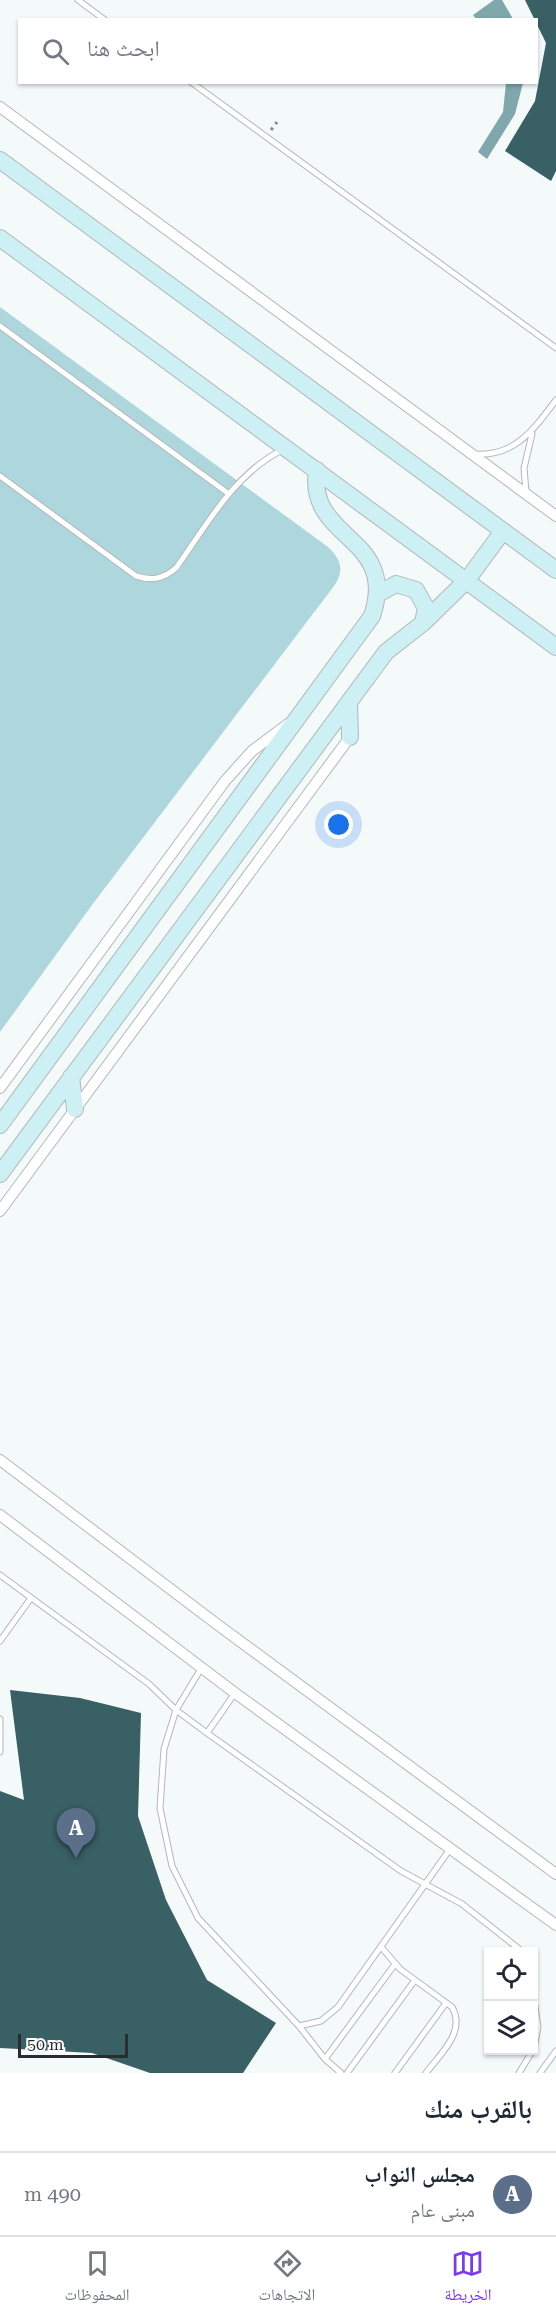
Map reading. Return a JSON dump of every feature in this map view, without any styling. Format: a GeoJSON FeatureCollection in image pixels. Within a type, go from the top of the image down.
{"type":"FeatureCollection","features":[{"type":"Feature","properties":{"kind":"street"},"geometry":{"type":"LineString","coordinates":[[0,107],[556,516]]}},
{"type":"Feature","properties":{"kind":"street"},"geometry":{"type":"LineString","coordinates":[[0,160],[556,570]]}},
{"type":"Feature","properties":{"kind":"street"},"geometry":{"type":"LineString","coordinates":[[0,238],[556,647]]}},
{"type":"Feature","properties":{"kind":"street"},"geometry":{"type":"LineString","coordinates":[[0,1125],[363,633],[372,616],[378,594],[375,570],[368,556],[324,513],[315,484],[317,470]]}},
{"type":"Feature","properties":{"kind":"street"},"geometry":{"type":"LineString","coordinates":[[0,1174],[387,652],[423,623],[467,580],[503,531]]}},
{"type":"Feature","properties":{"kind":"street"},"geometry":{"type":"LineString","coordinates":[[378,594],[396,584],[416,590],[426,608],[423,623]]}},
{"type":"Feature","properties":{"kind":"street"},"geometry":{"type":"LineString","coordinates":[[0,1211],[350,737],[348,702]]}},
{"type":"Feature","properties":{"kind":"street"},"geometry":{"type":"LineString","coordinates":[[0,1088],[231,773],[268,738],[302,716]]}},
{"type":"Feature","properties":{"kind":"street"},"geometry":{"type":"LineString","coordinates":[[71,1077],[75,1109]]}},
{"type":"Feature","properties":{"kind":"street"},"geometry":{"type":"LineString","coordinates":[[0,1460],[232,1635],[556,1874]]}},
{"type":"Feature","properties":{"kind":"street"},"geometry":{"type":"LineString","coordinates":[[0,1515],[236,1693],[556,1925]]}},
{"type":"Feature","properties":{"kind":"lane"},"geometry":{"type":"LineString","coordinates":[[78,0],[102,18]]}},
{"type":"Feature","properties":{"kind":"lane"},"geometry":{"type":"LineString","coordinates":[[194,84],[556,348]]}},
{"type":"Feature","properties":{"kind":"lane"},"geometry":{"type":"LineString","coordinates":[[0,326],[229,494]]}},
{"type":"Feature","properties":{"kind":"lane"},"geometry":{"type":"LineString","coordinates":[[472,454],[492,454],[511,448],[534,429],[556,400]]}},
{"type":"Feature","properties":{"kind":"lane"},"geometry":{"type":"LineString","coordinates":[[526,494],[526,454],[534,429]]}},
{"type":"Feature","properties":{"kind":"lane"},"geometry":{"type":"LineString","coordinates":[[0,476],[129,571],[144,578],[162,577],[176,568],[229,494],[255,467],[287,448]]}},
{"type":"Feature","properties":{"kind":"lane"},"geometry":{"type":"LineString","coordinates":[[0,1575],[155,1688],[176,1710],[207,1733],[393,1866],[462,1904],[517,1947]]}},
{"type":"Feature","properties":{"kind":"lane"},"geometry":{"type":"LineString","coordinates":[[0,1641],[31,1598]]}},
{"type":"Feature","properties":{"kind":"lane"},"geometry":{"type":"LineString","coordinates":[[202,1667],[176,1710],[164,1749],[160,1778],[164,1837],[172,1866],[198,1918],[299,2026],[325,2059],[341,2073]]}},
{"type":"Feature","properties":{"kind":"lane"},"geometry":{"type":"LineString","coordinates":[[207,1733],[236,1693]]}},
{"type":"Feature","properties":{"kind":"lane"},"geometry":{"type":"LineString","coordinates":[[0,1719],[0,1752]]}},
{"type":"Feature","properties":{"kind":"lane"},"geometry":{"type":"LineString","coordinates":[[299,2026],[310,2025],[330,2015],[382,1948],[450,1849]]}},
{"type":"Feature","properties":{"kind":"lane"},"geometry":{"type":"LineString","coordinates":[[382,1948],[395,1964],[446,2003],[456,2015],[455,2033],[426,2073]]}},
{"type":"Feature","properties":{"kind":"lane"},"geometry":{"type":"LineString","coordinates":[[325,2059],[395,1964]]}},
{"type":"Feature","properties":{"kind":"lane"},"geometry":{"type":"LineString","coordinates":[[347,2073],[416,1980]]}},
{"type":"Feature","properties":{"kind":"lane"},"geometry":{"type":"LineString","coordinates":[[394,2073],[446,2003]]}},
{"type":"Feature","properties":{"kind":"lane"},"geometry":{"type":"LineString","coordinates":[[540,2073],[556,2052]]}},
{"type":"Feature","properties":{"kind":"lane"},"geometry":{"type":"LineString","coordinates":[[519,2073],[530,2055]]}},
{"type":"Feature","properties":{"kind":"shaded area"},"geometry":{"type":"Polygon","coordinates":[[[494,0],[502,0],[512,18],[475,18],[473,15],[494,0]]]}},
{"type":"Feature","properties":{"kind":"shaded area"},"geometry":{"type":"Polygon","coordinates":[[[506,84],[523,84],[515,114],[487,159],[478,152],[503,112],[506,84]]]}},
{"type":"Feature","properties":{"kind":"shaded area"},"geometry":{"type":"Polygon","coordinates":[[[0,307],[328,547],[339,561],[340,575],[334,586],[92,905],[0,1032],[0,307]]]}},
{"type":"Feature","properties":{"kind":"building"},"geometry":{"type":"Polygon","coordinates":[[[525,0],[556,0],[556,171],[551,181],[505,151],[535,101],[546,43],[538,27],[538,18],[534,18],[525,0]]]}},
{"type":"Feature","properties":{"kind":"building"},"geometry":{"type":"Polygon","coordinates":[[[10,1690],[80,1698],[141,1713],[138,1816],[166,1900],[207,1980],[276,2023],[243,2073],[150,2073],[92,2053],[0,2048],[0,1791],[24,1800],[10,1690]]]}},
{"type":"Feature","properties":{"kind":"place","name":"مجلس النواب"},"geometry":{"type":"Point","coordinates":[76,1858]}}]}
